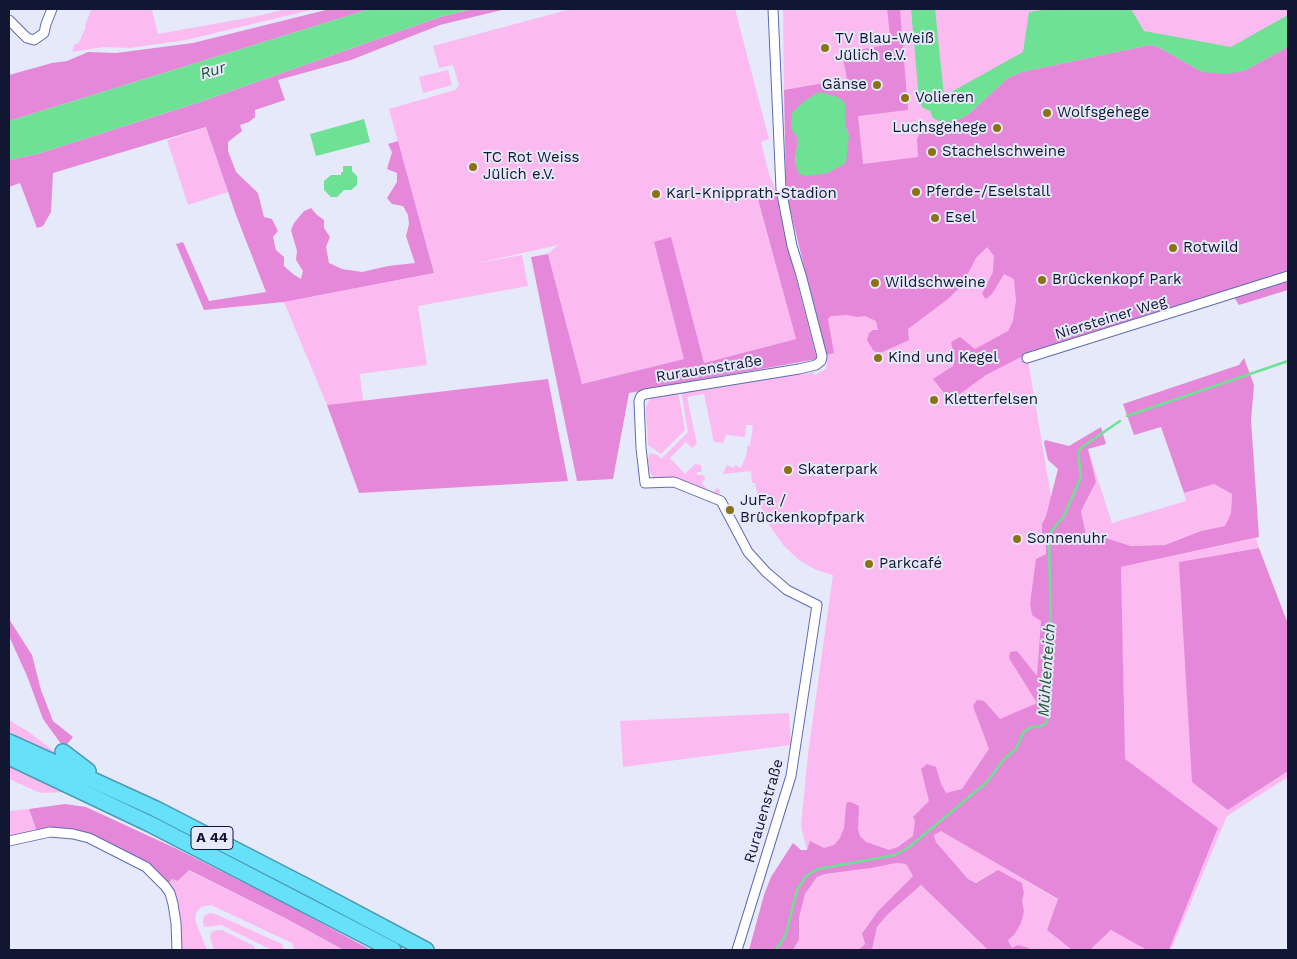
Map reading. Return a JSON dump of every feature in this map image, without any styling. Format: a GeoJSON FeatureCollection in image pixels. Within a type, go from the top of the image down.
{"type":"FeatureCollection","features":[{"type":"Feature","properties":{"kind":"highway","name":"A 44"},"geometry":{"type":"LineString","coordinates":[[9,742],[164,814],[426,950]]}},
{"type":"Feature","properties":{"kind":"highway"},"geometry":{"type":"LineString","coordinates":[[63,752],[109,788]]}},
{"type":"Feature","properties":{"kind":"highway","name":"A 44"},"geometry":{"type":"LineString","coordinates":[[9,758],[150,824],[393,950]]}},
{"type":"Feature","properties":{"kind":"highway"},"geometry":{"type":"LineString","coordinates":[[69,797],[150,824]]}},
{"type":"Feature","properties":{"kind":"street"},"geometry":{"type":"LineString","coordinates":[[9,20],[27,38],[34,40],[44,33],[52,9]]}},
{"type":"Feature","properties":{"kind":"street","name":"Rurauenstraße"},"geometry":{"type":"LineString","coordinates":[[737,950],[791,776],[817,605],[787,590],[766,572],[748,552],[721,500],[674,482],[645,483],[639,401],[641,396],[645,394],[799,369],[816,365],[822,361],[792,246],[781,189],[773,9]]}},
{"type":"Feature","properties":{"kind":"street","name":"Niersteiner Weg"},"geometry":{"type":"LineString","coordinates":[[1027,358],[1288,276]]}},
{"type":"Feature","properties":{"kind":"street"},"geometry":{"type":"LineString","coordinates":[[9,840],[50,832],[60,832],[89,838],[146,867],[166,886],[174,904],[177,950]]}},
{"type":"Feature","properties":{"kind":"shaded area"},"geometry":{"type":"Polygon","coordinates":[[[91,9],[150,9],[152,10],[158,34],[258,16],[286,9],[315,9],[186,40],[130,48],[103,47],[72,52],[86,27],[91,9]]]}},
{"type":"Feature","properties":{"kind":"shaded area"},"geometry":{"type":"Polygon","coordinates":[[[330,9],[370,9],[9,121],[9,75],[52,63],[67,61],[88,52],[116,53],[193,43],[330,9]]]}},
{"type":"Feature","properties":{"kind":"shaded area"},"geometry":{"type":"Polygon","coordinates":[[[473,9],[506,9],[440,25],[351,60],[278,80],[285,100],[255,110],[255,117],[249,122],[240,125],[242,131],[228,142],[228,151],[236,172],[258,193],[264,217],[272,219],[278,231],[273,237],[276,250],[284,257],[284,266],[301,279],[303,271],[296,260],[297,251],[291,230],[304,211],[311,208],[324,220],[324,228],[330,237],[326,247],[329,263],[342,269],[362,272],[388,266],[415,263],[406,236],[409,224],[408,215],[403,206],[392,204],[387,198],[397,182],[397,173],[387,169],[392,152],[388,144],[398,141],[434,273],[284,302],[204,310],[176,244],[183,242],[209,301],[266,292],[236,215],[206,127],[53,173],[51,212],[43,226],[37,228],[20,183],[9,187],[9,160],[37,154],[200,102],[440,17],[473,9]]]}},
{"type":"Feature","properties":{"kind":"shaded area","name":"Karl-Knipprath-Stadion"},"geometry":{"type":"Polygon","coordinates":[[[571,9],[735,9],[769,139],[761,142],[769,174],[776,191],[757,197],[796,339],[704,363],[684,359],[582,384],[548,254],[558,245],[474,264],[522,255],[528,286],[418,306],[427,365],[360,374],[363,401],[327,405],[284,302],[434,273],[389,109],[455,90],[459,85],[453,65],[439,68],[433,46],[571,9]]]}},
{"type":"Feature","properties":{"kind":"shaded area"},"geometry":{"type":"Polygon","coordinates":[[[783,9],[1288,9],[1288,266],[1026,348],[1056,526],[1054,717],[906,850],[832,862],[807,850],[801,826],[808,754],[833,575],[816,570],[799,560],[784,546],[765,519],[755,483],[752,483],[751,471],[723,474],[727,465],[734,468],[735,465],[741,468],[747,453],[747,446],[750,446],[753,425],[746,425],[745,437],[726,435],[723,443],[714,442],[704,394],[687,397],[697,444],[692,448],[686,442],[670,458],[685,474],[695,464],[701,465],[702,472],[697,472],[697,475],[702,475],[706,478],[701,483],[712,493],[717,488],[720,490],[719,495],[654,479],[649,470],[648,459],[650,453],[658,455],[661,459],[688,432],[681,391],[806,372],[805,374],[815,372],[813,376],[826,369],[827,365],[823,348],[827,347],[784,90],[783,9]]]}},
{"type":"Feature","properties":{"kind":"shaded area"},"geometry":{"type":"Polygon","coordinates":[[[887,9],[900,9],[908,110],[858,116],[863,164],[918,157],[917,139],[920,131],[925,128],[940,131],[942,121],[958,120],[969,114],[1008,78],[1022,72],[1150,45],[1158,47],[1202,72],[1244,71],[1288,47],[1288,290],[1239,305],[1231,292],[1019,358],[986,375],[953,399],[949,399],[933,379],[953,366],[955,359],[951,342],[960,337],[975,349],[1008,331],[1013,321],[1016,300],[1014,279],[1004,274],[992,294],[986,299],[982,294],[993,272],[994,256],[987,247],[976,258],[962,285],[948,299],[908,329],[909,340],[878,354],[867,340],[869,333],[873,330],[878,330],[876,321],[865,316],[831,316],[828,319],[834,353],[826,355],[786,193],[784,90],[847,79],[842,53],[891,44],[887,9]],[[845,103],[798,138],[795,162],[849,136],[845,125],[845,103]]]}},
{"type":"Feature","properties":{"kind":"shaded area"},"geometry":{"type":"Polygon","coordinates":[[[448,70],[452,85],[423,93],[419,77],[448,70]]]}},
{"type":"Feature","properties":{"kind":"shaded area"},"geometry":{"type":"Polygon","coordinates":[[[207,127],[228,192],[188,205],[167,140],[207,127]]]}},
{"type":"Feature","properties":{"kind":"shaded area"},"geometry":{"type":"Polygon","coordinates":[[[776,191],[789,251],[817,359],[629,393],[613,479],[577,481],[531,257],[548,254],[582,384],[684,359],[654,242],[671,237],[704,363],[796,339],[757,196],[776,191]]]}},
{"type":"Feature","properties":{"kind":"shaded area"},"geometry":{"type":"Polygon","coordinates":[[[1244,358],[1254,385],[1251,420],[1259,537],[1121,567],[1125,759],[1218,828],[1169,950],[1147,950],[1111,930],[1090,950],[1072,950],[1047,930],[1058,899],[941,831],[934,835],[936,842],[968,879],[976,883],[998,870],[1022,883],[1024,911],[1021,923],[1014,935],[1008,940],[1012,948],[1018,945],[1031,950],[988,950],[921,885],[888,914],[877,927],[872,950],[858,950],[865,944],[862,933],[878,911],[913,876],[906,864],[896,863],[825,874],[817,877],[805,894],[799,918],[799,940],[793,950],[749,950],[764,895],[771,877],[793,843],[801,850],[807,850],[810,841],[824,848],[834,845],[840,838],[844,828],[847,802],[851,802],[859,806],[858,829],[860,836],[866,842],[889,850],[898,847],[913,836],[915,821],[913,817],[929,801],[921,769],[927,764],[936,767],[946,793],[962,789],[989,749],[973,706],[977,700],[984,701],[1000,719],[1037,703],[1009,658],[1010,652],[1017,651],[1037,676],[1041,621],[1032,615],[1030,604],[1036,559],[1046,554],[1046,542],[1042,536],[1042,524],[1046,516],[1058,469],[1048,460],[1045,440],[1069,446],[1101,427],[1106,444],[1088,449],[1096,482],[1081,511],[1086,535],[1103,537],[1131,546],[1165,545],[1201,531],[1225,526],[1231,513],[1232,494],[1214,484],[1184,493],[1161,427],[1134,435],[1123,404],[1239,365],[1244,358]]]}},
{"type":"Feature","properties":{"kind":"shaded area"},"geometry":{"type":"Polygon","coordinates":[[[548,379],[568,481],[359,493],[327,405],[548,379]]]}},
{"type":"Feature","properties":{"kind":"shaded area"},"geometry":{"type":"Polygon","coordinates":[[[678,391],[685,430],[661,454],[648,445],[646,408],[651,398],[678,391]]]}},
{"type":"Feature","properties":{"kind":"shaded area"},"geometry":{"type":"Polygon","coordinates":[[[1088,449],[1112,523],[1186,501],[1184,493],[1214,484],[1232,494],[1231,513],[1225,526],[1201,531],[1165,545],[1131,546],[1103,537],[1086,535],[1081,511],[1096,482],[1088,449]]]}},
{"type":"Feature","properties":{"kind":"shaded area"},"geometry":{"type":"Polygon","coordinates":[[[1256,538],[1259,548],[1179,562],[1228,810],[1288,771],[1288,777],[1227,816],[1171,950],[1169,950],[1218,829],[1124,760],[1121,567],[1256,538]]]}},
{"type":"Feature","properties":{"kind":"shaded area"},"geometry":{"type":"Polygon","coordinates":[[[1259,548],[1288,624],[1288,771],[1228,810],[1192,782],[1179,562],[1259,548]]]}},
{"type":"Feature","properties":{"kind":"shaded area"},"geometry":{"type":"Polygon","coordinates":[[[9,619],[32,655],[41,690],[53,721],[73,737],[64,748],[43,719],[9,636],[9,619]]]}},
{"type":"Feature","properties":{"kind":"shaded area"},"geometry":{"type":"Polygon","coordinates":[[[789,713],[791,745],[623,767],[620,721],[789,713]]]}},
{"type":"Feature","properties":{"kind":"shaded area"},"geometry":{"type":"Polygon","coordinates":[[[9,720],[29,732],[60,756],[9,732],[9,720]]]}},
{"type":"Feature","properties":{"kind":"shaded area"},"geometry":{"type":"Polygon","coordinates":[[[9,766],[64,792],[38,792],[9,779],[9,766]]]}},
{"type":"Feature","properties":{"kind":"shaded area"},"geometry":{"type":"Polygon","coordinates":[[[65,804],[86,807],[177,849],[288,905],[371,950],[344,950],[189,870],[178,881],[172,879],[168,884],[158,872],[93,838],[37,832],[29,809],[65,804]]]}},
{"type":"Feature","properties":{"kind":"shaded area"},"geometry":{"type":"Polygon","coordinates":[[[29,809],[37,832],[9,839],[9,811],[29,809]]]}},
{"type":"Feature","properties":{"kind":"shaded area"},"geometry":{"type":"Polygon","coordinates":[[[941,830],[1058,900],[1047,930],[1072,950],[1012,948],[1008,940],[1024,911],[1022,883],[994,872],[976,883],[968,879],[936,842],[934,835],[941,830]]]}},
{"type":"Feature","properties":{"kind":"shaded area"},"geometry":{"type":"Polygon","coordinates":[[[896,863],[906,864],[913,876],[878,911],[862,932],[865,944],[858,950],[793,950],[799,940],[799,918],[805,894],[817,877],[825,874],[896,863]]]}},
{"type":"Feature","properties":{"kind":"shaded area"},"geometry":{"type":"Polygon","coordinates":[[[188,870],[285,918],[344,950],[294,950],[292,943],[211,905],[201,907],[196,913],[195,920],[207,950],[181,950],[176,896],[174,890],[168,884],[172,879],[179,881],[188,870]]]}},
{"type":"Feature","properties":{"kind":"shaded area"},"geometry":{"type":"Polygon","coordinates":[[[921,885],[988,950],[872,950],[877,927],[888,914],[921,885]]]}},
{"type":"Feature","properties":{"kind":"shaded area"},"geometry":{"type":"Polygon","coordinates":[[[210,913],[282,944],[284,950],[272,950],[221,925],[204,927],[204,916],[210,913]]]}},
{"type":"Feature","properties":{"kind":"shaded area"},"geometry":{"type":"Polygon","coordinates":[[[222,930],[254,946],[255,950],[214,950],[210,937],[212,932],[222,930]]]}},
{"type":"Feature","properties":{"kind":"shaded area"},"geometry":{"type":"Polygon","coordinates":[[[1111,930],[1147,949],[1147,950],[1090,950],[1111,930]]]}},
{"type":"Feature","properties":{"kind":"water","name":"Rur"},"geometry":{"type":"Polygon","coordinates":[[[370,9],[473,9],[440,17],[200,102],[37,154],[9,160],[9,121],[370,9]]]}},
{"type":"Feature","properties":{"kind":"water"},"geometry":{"type":"Polygon","coordinates":[[[911,9],[935,9],[944,96],[1023,52],[1029,12],[1050,9],[1131,9],[1144,31],[1231,47],[1288,15],[1288,47],[1244,71],[1227,74],[1202,72],[1158,47],[1150,45],[1022,72],[1008,78],[969,114],[958,120],[938,121],[933,118],[930,111],[922,107],[919,99],[911,9]]]}},
{"type":"Feature","properties":{"kind":"water"},"geometry":{"type":"Polygon","coordinates":[[[819,92],[838,97],[845,103],[845,125],[849,136],[846,163],[828,173],[807,176],[799,174],[795,162],[798,138],[791,129],[792,113],[803,102],[819,92]]]}},
{"type":"Feature","properties":{"kind":"water"},"geometry":{"type":"Polygon","coordinates":[[[364,119],[370,142],[316,156],[310,134],[364,119]]]}},
{"type":"Feature","properties":{"kind":"water"},"geometry":{"type":"Polygon","coordinates":[[[343,166],[352,166],[352,171],[357,176],[357,185],[351,190],[344,190],[337,197],[331,197],[324,190],[324,181],[331,175],[341,175],[343,166]]]}},
{"type":"Feature","properties":{"kind":"waterway","name":"Mühlenteich"},"geometry":{"type":"LineString","coordinates":[[1127,416],[1288,361]]}},
{"type":"Feature","properties":{"kind":"waterway","name":"Mühlenteich"},"geometry":{"type":"LineString","coordinates":[[776,950],[786,934],[797,890],[806,876],[818,869],[895,855],[908,848],[987,782],[1004,759],[1016,749],[1023,733],[1029,728],[1046,723],[1049,712],[1051,629],[1050,533],[1064,516],[1081,477],[1078,452],[1082,447],[1120,421]]}},
{"type":"Feature","properties":{"kind":"place","name":"TV Blau-Weiß Jülich e.V."},"geometry":{"type":"Point","coordinates":[825,48]}},
{"type":"Feature","properties":{"kind":"place","name":"Gänse"},"geometry":{"type":"Point","coordinates":[877,85]}},
{"type":"Feature","properties":{"kind":"place","name":"Volieren"},"geometry":{"type":"Point","coordinates":[905,98]}},
{"type":"Feature","properties":{"kind":"place","name":"Wolfsgehege"},"geometry":{"type":"Point","coordinates":[1047,113]}},
{"type":"Feature","properties":{"kind":"place","name":"Luchsgehege"},"geometry":{"type":"Point","coordinates":[997,128]}},
{"type":"Feature","properties":{"kind":"place","name":"Stachelschweine"},"geometry":{"type":"Point","coordinates":[932,152]}},
{"type":"Feature","properties":{"kind":"place","name":"TC Rot Weiss Jülich e.V."},"geometry":{"type":"Point","coordinates":[473,167]}},
{"type":"Feature","properties":{"kind":"place","name":"Pferde-/Eselstall"},"geometry":{"type":"Point","coordinates":[916,192]}},
{"type":"Feature","properties":{"kind":"place","name":"Karl-Knipprath-Stadion"},"geometry":{"type":"Point","coordinates":[656,194]}},
{"type":"Feature","properties":{"kind":"place","name":"Esel"},"geometry":{"type":"Point","coordinates":[935,218]}},
{"type":"Feature","properties":{"kind":"place","name":"Rotwild"},"geometry":{"type":"Point","coordinates":[1173,248]}},
{"type":"Feature","properties":{"kind":"place","name":"Brückenkopf Park"},"geometry":{"type":"Point","coordinates":[1042,280]}},
{"type":"Feature","properties":{"kind":"place","name":"Wildschweine"},"geometry":{"type":"Point","coordinates":[875,283]}},
{"type":"Feature","properties":{"kind":"place","name":"Kind und Kegel"},"geometry":{"type":"Point","coordinates":[878,358]}},
{"type":"Feature","properties":{"kind":"place","name":"Kletterfelsen"},"geometry":{"type":"Point","coordinates":[934,400]}},
{"type":"Feature","properties":{"kind":"place","name":"Skaterpark"},"geometry":{"type":"Point","coordinates":[788,470]}},
{"type":"Feature","properties":{"kind":"place","name":"JuFa / Brückenkopfpark"},"geometry":{"type":"Point","coordinates":[730,510]}},
{"type":"Feature","properties":{"kind":"place","name":"Sonnenuhr"},"geometry":{"type":"Point","coordinates":[1017,539]}},
{"type":"Feature","properties":{"kind":"place","name":"Parkcafé"},"geometry":{"type":"Point","coordinates":[869,564]}}]}
